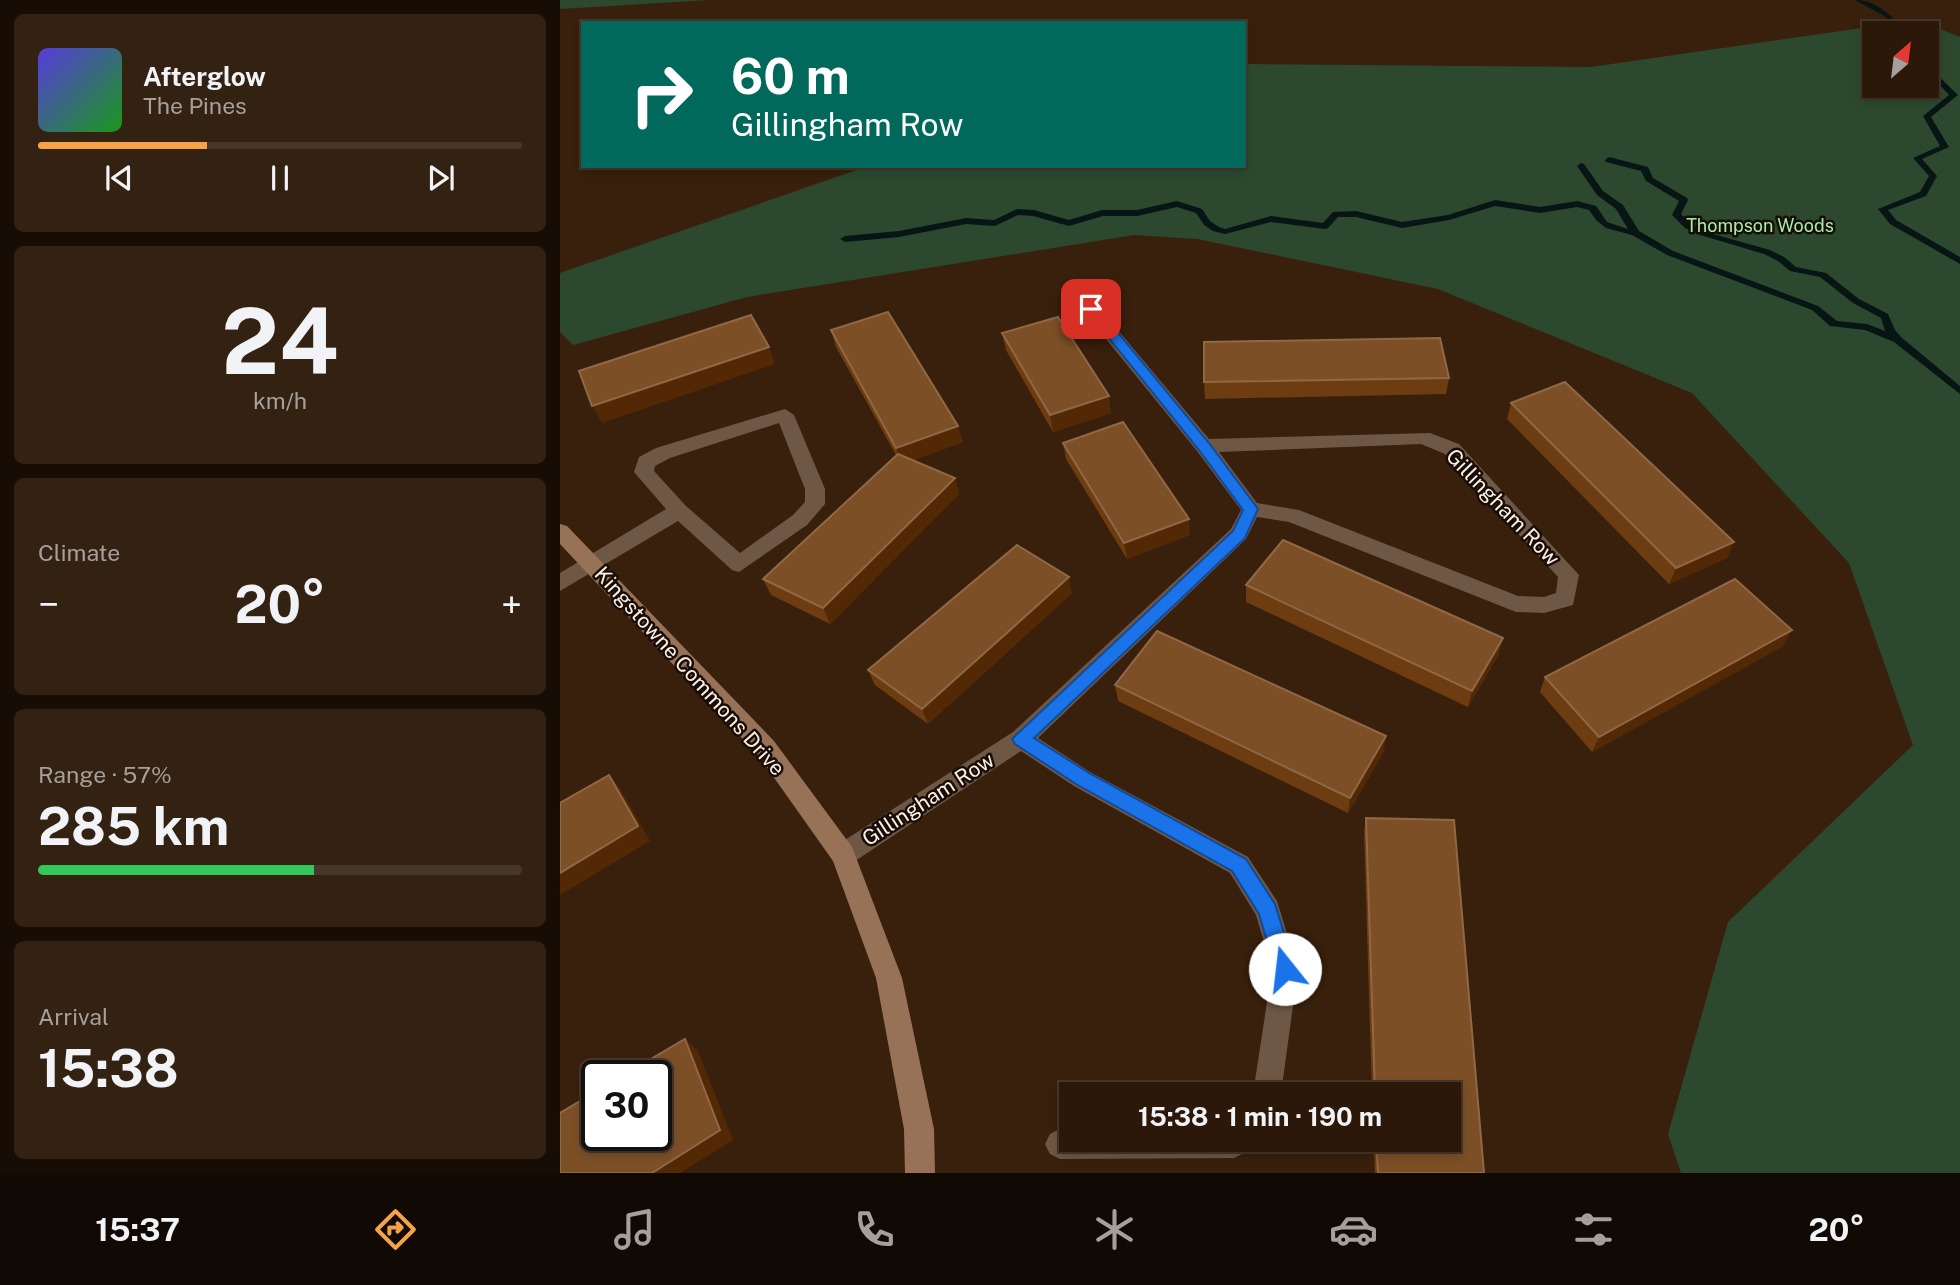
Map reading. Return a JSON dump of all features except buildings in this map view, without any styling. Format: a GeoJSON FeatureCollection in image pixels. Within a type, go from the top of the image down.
{"type":"FeatureCollection","features":[{"type":"Feature","properties":{"kind":"street"},"geometry":{"type":"LineString","coordinates":[[1091,309],[1204,446],[1251,509]]}},
{"type":"Feature","properties":{"kind":"street"},"geometry":{"type":"LineString","coordinates":[[785,415],[815,489],[815,504],[800,520],[738,565],[679,511],[644,472],[646,462],[663,453],[785,415]]}},
{"type":"Feature","properties":{"kind":"street","name":"Gillingham Row"},"geometry":{"type":"LineString","coordinates":[[843,855],[1021,739],[1239,534],[1251,509],[1292,515],[1516,604],[1544,605],[1566,599],[1569,575],[1452,449],[1423,438],[1204,446]]}},
{"type":"Feature","properties":{"kind":"street"},"geometry":{"type":"LineString","coordinates":[[560,583],[679,511]]}},
{"type":"Feature","properties":{"kind":"street","name":"Kingstowne Commons Drive"},"geometry":{"type":"LineString","coordinates":[[560,531],[766,748],[843,855],[889,978],[919,1129],[920,1173]]}},
{"type":"Feature","properties":{"kind":"street"},"geometry":{"type":"LineString","coordinates":[[1021,739],[1082,779],[1239,865],[1268,910],[1285,969],[1269,1082]]}},
{"type":"Feature","properties":{"kind":"green space"},"geometry":{"type":"Polygon","coordinates":[[[560,0],[709,0],[560,9],[560,0]]]}},
{"type":"Feature","properties":{"kind":"green space","name":"Thompson Woods"},"geometry":{"type":"Polygon","coordinates":[[[1862,28],[1862,98],[1939,98],[1939,28],[1960,37],[1960,1173],[1681,1173],[1668,1134],[1728,922],[1913,745],[1849,563],[1692,393],[1438,289],[1198,239],[1134,235],[747,297],[573,345],[560,332],[560,273],[862,168],[1246,168],[1246,64],[1591,67],[1862,28]]]}},
{"type":"Feature","properties":{"kind":"waterway"},"geometry":{"type":"LineString","coordinates":[[1859,0],[1889,16],[1892,21]]}},
{"type":"Feature","properties":{"kind":"waterway"},"geometry":{"type":"LineString","coordinates":[[1939,79],[1954,95],[1927,116],[1945,147],[1917,158],[1933,176],[1923,194],[1882,209],[1893,222],[1960,261]]}},
{"type":"Feature","properties":{"kind":"waterway"},"geometry":{"type":"LineString","coordinates":[[1609,160],[1645,169],[1649,179],[1684,200],[1676,215],[1688,226],[1703,234],[1767,252],[1793,269],[1823,275],[1856,301],[1885,316],[1890,331],[1898,340],[1960,391]]}},
{"type":"Feature","properties":{"kind":"waterway"},"geometry":{"type":"LineString","coordinates":[[1581,166],[1600,193],[1620,207],[1635,233]]}},
{"type":"Feature","properties":{"kind":"waterway"},"geometry":{"type":"LineString","coordinates":[[845,239],[899,234],[966,221],[995,223],[1017,212],[1034,213],[1069,223],[1102,213],[1137,213],[1177,204],[1199,211],[1207,223],[1225,231],[1271,219],[1325,226],[1336,214],[1356,214],[1402,225],[1449,217],[1495,203],[1540,210],[1577,204],[1593,208],[1600,220],[1609,226],[1635,233]]}},
{"type":"Feature","properties":{"kind":"waterway"},"geometry":{"type":"LineString","coordinates":[[1635,233],[1670,253],[1815,308],[1834,324],[1867,327],[1894,339]]}},
{"type":"Feature","properties":{"kind":"route"},"geometry":{"type":"LineString","coordinates":[[1091,309],[1204,446],[1251,509],[1239,534],[1021,739],[1082,779],[1239,865],[1268,910],[1285,969]]}}]}
